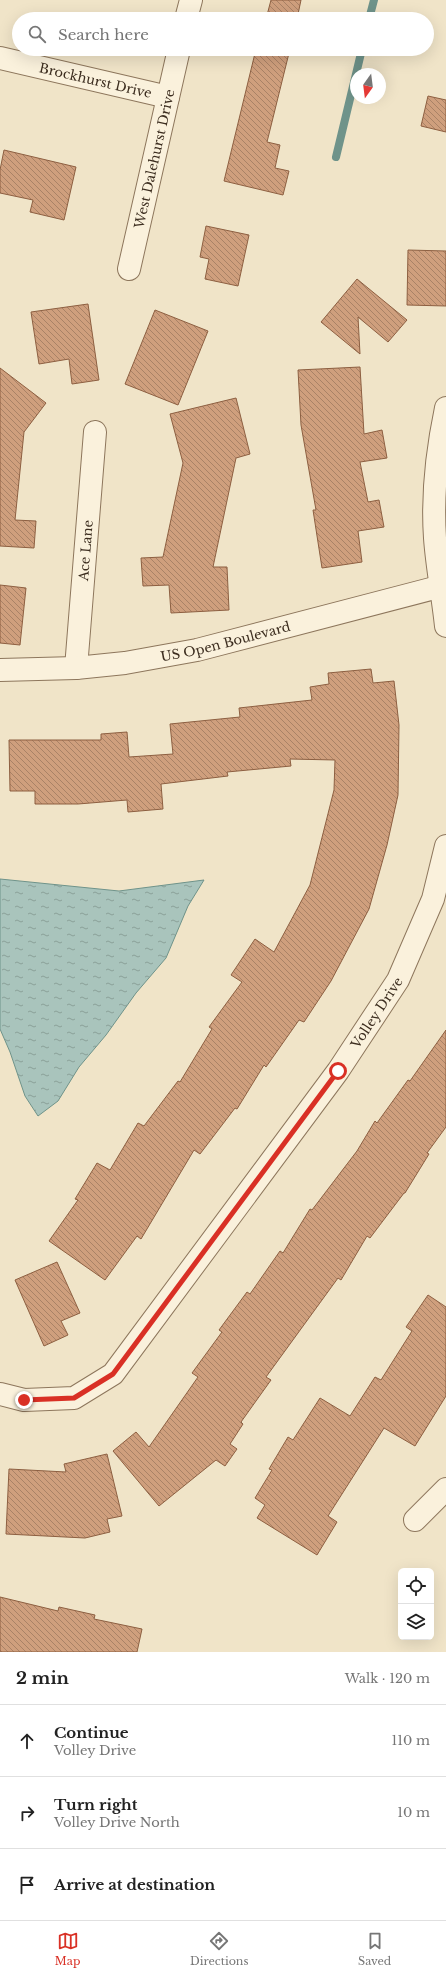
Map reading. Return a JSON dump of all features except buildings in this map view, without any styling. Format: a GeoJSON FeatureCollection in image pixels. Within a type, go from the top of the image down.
{"type":"FeatureCollection","features":[{"type":"Feature","properties":{"kind":"street"},"geometry":{"type":"LineString","coordinates":[[188,12],[191,0]]}},
{"type":"Feature","properties":{"kind":"street","name":"West Dalehurst Drive"},"geometry":{"type":"LineString","coordinates":[[129,269],[177,56]]}},
{"type":"Feature","properties":{"kind":"street","name":"Brockhurst Drive"},"geometry":{"type":"LineString","coordinates":[[0,58],[168,97]]}},
{"type":"Feature","properties":{"kind":"street"},"geometry":{"type":"LineString","coordinates":[[446,408],[440,438],[435,488],[435,539],[444,585],[446,626]]}},
{"type":"Feature","properties":{"kind":"street","name":"Ace Lane"},"geometry":{"type":"LineString","coordinates":[[76,668],[96,432]]}},
{"type":"Feature","properties":{"kind":"street","name":"US Open Boulevard"},"geometry":{"type":"LineString","coordinates":[[0,670],[76,668],[125,663],[197,650],[444,585]]}},
{"type":"Feature","properties":{"kind":"street","name":"Volley Drive"},"geometry":{"type":"LineString","coordinates":[[0,1394],[24,1400],[74,1398],[113,1374],[338,1071],[398,980],[433,899],[446,846]]}},
{"type":"Feature","properties":{"kind":"street"},"geometry":{"type":"LineString","coordinates":[[415,1520],[446,1489]]}},
{"type":"Feature","properties":{"kind":"water"},"geometry":{"type":"Polygon","coordinates":[[[0,879],[119,891],[204,880],[188,906],[166,958],[136,993],[106,1035],[79,1067],[58,1101],[38,1116],[25,1096],[10,1052],[0,1029],[0,879]]]}},
{"type":"Feature","properties":{"kind":"waterway"},"geometry":{"type":"LineString","coordinates":[[371,12],[374,0]]}},
{"type":"Feature","properties":{"kind":"waterway"},"geometry":{"type":"LineString","coordinates":[[357,68],[360,56]]}},
{"type":"Feature","properties":{"kind":"waterway"},"geometry":{"type":"LineString","coordinates":[[336,157],[350,99]]}},
{"type":"Feature","properties":{"kind":"route"},"geometry":{"type":"LineString","coordinates":[[24,1400],[74,1398],[113,1374],[338,1071]]}}]}
